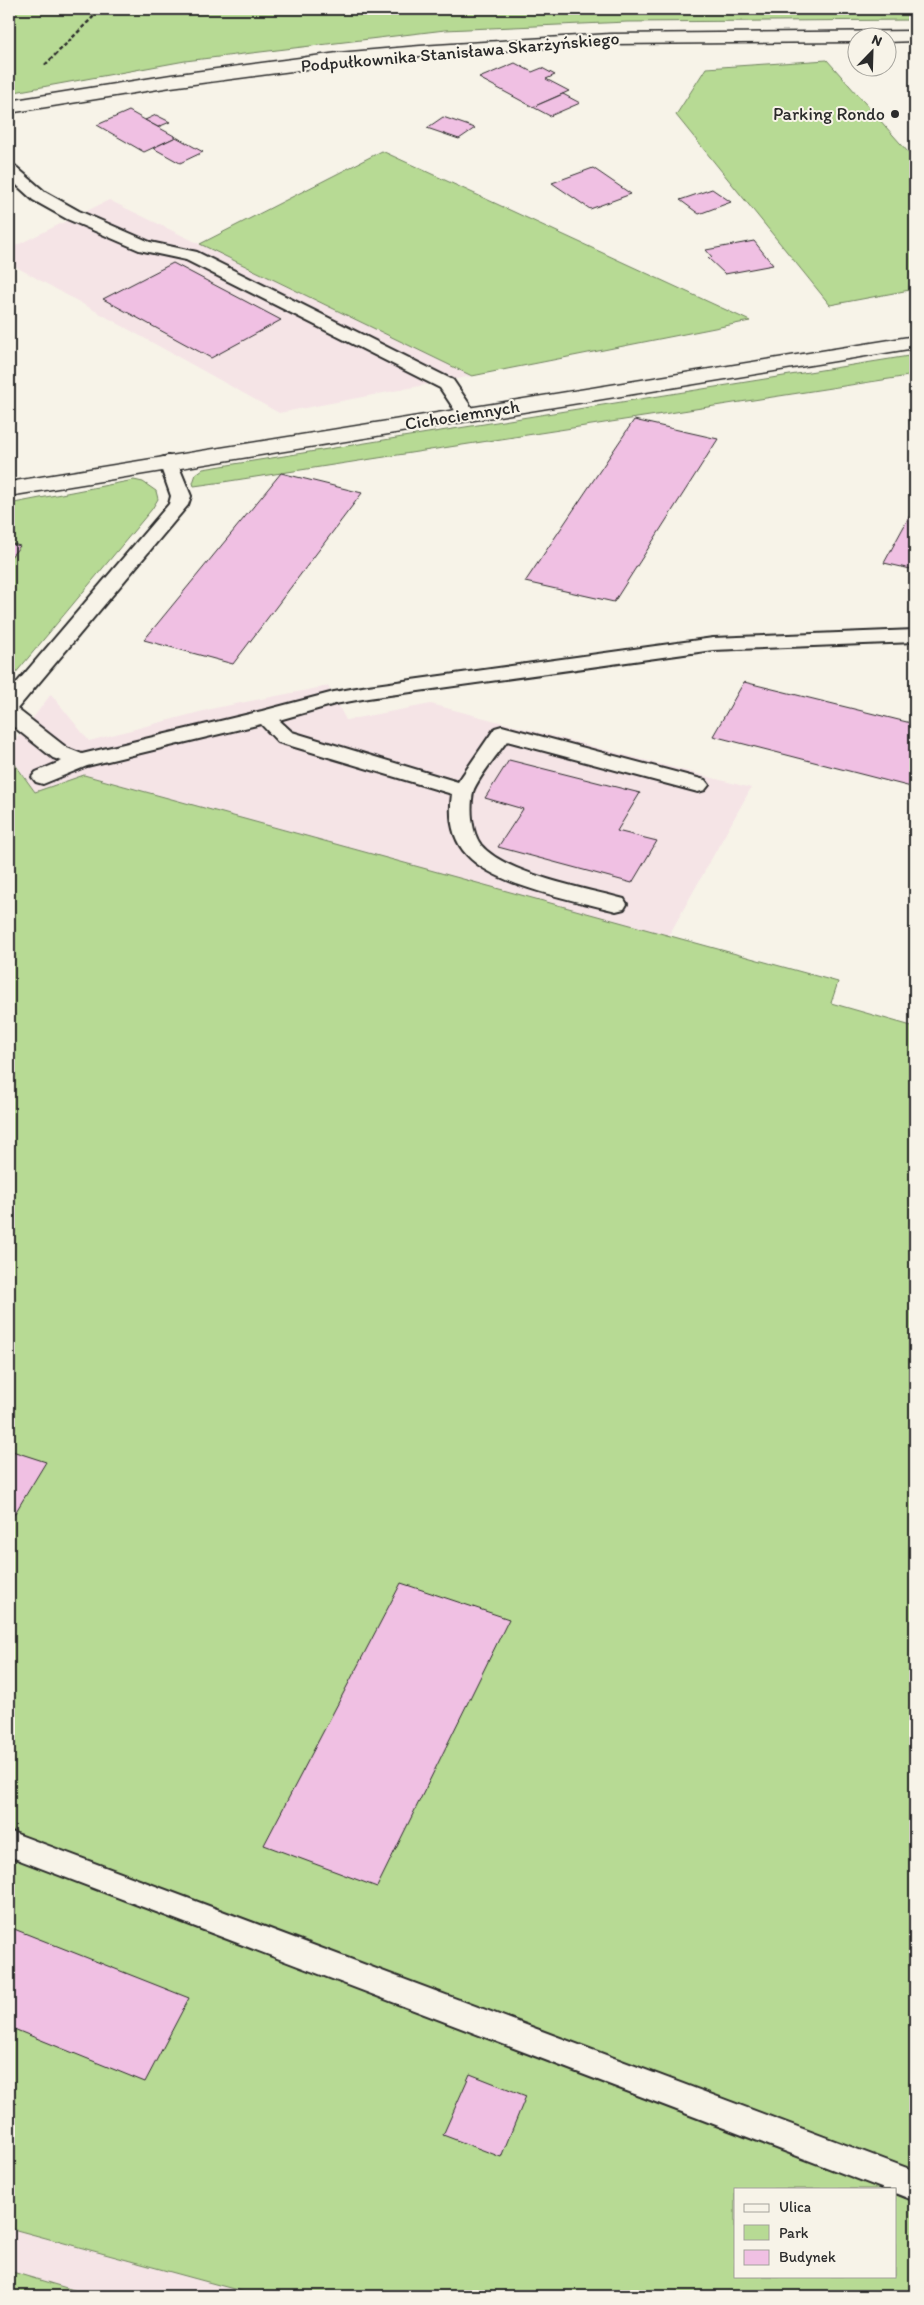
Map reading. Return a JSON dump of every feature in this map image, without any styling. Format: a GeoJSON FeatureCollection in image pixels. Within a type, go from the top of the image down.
{"type":"FeatureCollection","features":[{"type":"Feature","properties":{"kind":"street","name":"Podpułkownika Stanisława Skarżyńskiego"},"geometry":{"type":"LineString","coordinates":[[9,107],[171,81],[338,59],[420,51],[610,38],[915,36]]}},
{"type":"Feature","properties":{"kind":"street","name":"Cichociemnych"},"geometry":{"type":"LineString","coordinates":[[9,490],[168,462],[915,342]]}},
{"type":"Feature","properties":{"kind":"lane"},"geometry":{"type":"LineString","coordinates":[[9,170],[39,196],[73,215],[146,246],[191,256],[447,384],[467,414]]}},
{"type":"Feature","properties":{"kind":"lane"},"geometry":{"type":"LineString","coordinates":[[9,705],[178,505],[181,496],[168,462]]}},
{"type":"Feature","properties":{"kind":"lane"},"geometry":{"type":"LineString","coordinates":[[43,777],[81,761],[265,718],[334,698],[368,692],[713,644],[915,636]]}},
{"type":"Feature","properties":{"kind":"lane"},"geometry":{"type":"LineString","coordinates":[[9,713],[60,753],[81,761]]}},
{"type":"Feature","properties":{"kind":"lane"},"geometry":{"type":"LineString","coordinates":[[265,718],[285,737],[463,790]]}},
{"type":"Feature","properties":{"kind":"lane"},"geometry":{"type":"LineString","coordinates":[[616,904],[520,878],[494,865],[474,851],[465,835],[460,817],[463,790],[502,733],[698,784]]}},
{"type":"Feature","properties":{"kind":"lane"},"geometry":{"type":"LineString","coordinates":[[9,1843],[915,2186]]}},
{"type":"Feature","properties":{"kind":"path"},"geometry":{"type":"LineString","coordinates":[[43,67],[93,17],[97,9]]}},
{"type":"Feature","properties":{"kind":"shaded area"},"geometry":{"type":"Polygon","coordinates":[[[109,200],[472,376],[279,413],[9,263],[9,249],[109,200]]]}},
{"type":"Feature","properties":{"kind":"shaded area"},"geometry":{"type":"Polygon","coordinates":[[[328,686],[346,720],[431,704],[751,788],[668,937],[85,775],[35,792],[9,756],[9,747],[51,694],[89,741],[215,708],[328,686]]]}},
{"type":"Feature","properties":{"kind":"shaded area"},"geometry":{"type":"Polygon","coordinates":[[[9,2228],[241,2291],[254,2296],[9,2296],[9,2228]]]}},
{"type":"Feature","properties":{"kind":"green space"},"geometry":{"type":"Polygon","coordinates":[[[9,9],[915,9],[915,20],[627,22],[445,30],[185,61],[9,93],[9,9]]]}},
{"type":"Feature","properties":{"kind":"green space"},"geometry":{"type":"Polygon","coordinates":[[[827,60],[915,160],[915,289],[830,305],[676,115],[706,68],[827,60]]]}},
{"type":"Feature","properties":{"kind":"green space"},"geometry":{"type":"Polygon","coordinates":[[[382,151],[750,321],[472,376],[200,244],[382,151]]]}},
{"type":"Feature","properties":{"kind":"green space"},"geometry":{"type":"Polygon","coordinates":[[[915,355],[915,375],[223,482],[194,486],[193,483],[196,474],[203,469],[915,355]]]}},
{"type":"Feature","properties":{"kind":"green space"},"geometry":{"type":"Polygon","coordinates":[[[134,480],[143,482],[156,491],[158,499],[152,509],[9,681],[9,504],[134,480]]]}},
{"type":"Feature","properties":{"kind":"green space"},"geometry":{"type":"Polygon","coordinates":[[[9,756],[35,792],[84,775],[838,982],[831,1003],[915,1027],[915,2296],[254,2296],[9,2228],[9,756]]]}},
{"type":"Feature","properties":{"kind":"green space"},"geometry":{"type":"Polygon","coordinates":[[[9,2271],[94,2296],[9,2296],[9,2271]]]}},
{"type":"Feature","properties":{"kind":"building"},"geometry":{"type":"Polygon","coordinates":[[[515,63],[532,72],[542,68],[555,75],[546,79],[569,91],[533,107],[479,78],[515,63]]]}},
{"type":"Feature","properties":{"kind":"building"},"geometry":{"type":"Polygon","coordinates":[[[563,94],[580,103],[550,116],[533,107],[563,94]]]}},
{"type":"Feature","properties":{"kind":"building"},"geometry":{"type":"Polygon","coordinates":[[[129,111],[176,137],[144,152],[97,125],[129,111]]]}},
{"type":"Feature","properties":{"kind":"building"},"geometry":{"type":"Polygon","coordinates":[[[156,115],[170,122],[158,127],[145,120],[156,115]]]}},
{"type":"Feature","properties":{"kind":"building"},"geometry":{"type":"Polygon","coordinates":[[[443,117],[475,128],[459,139],[427,128],[443,117]]]}},
{"type":"Feature","properties":{"kind":"building"},"geometry":{"type":"Polygon","coordinates":[[[176,137],[203,152],[180,163],[153,148],[176,137]]]}},
{"type":"Feature","properties":{"kind":"building"},"geometry":{"type":"Polygon","coordinates":[[[593,168],[631,194],[590,209],[552,183],[593,168]]]}},
{"type":"Feature","properties":{"kind":"building"},"geometry":{"type":"Polygon","coordinates":[[[712,189],[731,202],[699,214],[680,200],[712,189]]]}},
{"type":"Feature","properties":{"kind":"building"},"geometry":{"type":"Polygon","coordinates":[[[754,241],[773,265],[725,274],[708,258],[712,257],[706,250],[754,241]]]}},
{"type":"Feature","properties":{"kind":"building"},"geometry":{"type":"Polygon","coordinates":[[[173,263],[281,320],[211,358],[103,299],[173,263]]]}},
{"type":"Feature","properties":{"kind":"building"},"geometry":{"type":"Polygon","coordinates":[[[634,420],[718,439],[614,602],[525,582],[634,420]]]}},
{"type":"Feature","properties":{"kind":"building"},"geometry":{"type":"Polygon","coordinates":[[[281,473],[362,493],[233,664],[144,640],[281,473]]]}},
{"type":"Feature","properties":{"kind":"building"},"geometry":{"type":"Polygon","coordinates":[[[915,506],[915,570],[884,563],[915,506]]]}},
{"type":"Feature","properties":{"kind":"building"},"geometry":{"type":"Polygon","coordinates":[[[9,543],[20,546],[9,559],[9,543]]]}},
{"type":"Feature","properties":{"kind":"building"},"geometry":{"type":"Polygon","coordinates":[[[744,682],[915,724],[915,788],[713,736],[744,682]]]}},
{"type":"Feature","properties":{"kind":"building"},"geometry":{"type":"Polygon","coordinates":[[[509,760],[640,793],[617,831],[657,841],[632,883],[498,847],[523,809],[485,798],[509,760]]]}},
{"type":"Feature","properties":{"kind":"building"},"geometry":{"type":"Polygon","coordinates":[[[9,1450],[46,1462],[9,1523],[9,1450]]]}},
{"type":"Feature","properties":{"kind":"building"},"geometry":{"type":"Polygon","coordinates":[[[401,1583],[509,1619],[377,1887],[264,1845],[401,1583]]]}},
{"type":"Feature","properties":{"kind":"building"},"geometry":{"type":"Polygon","coordinates":[[[9,1927],[189,1998],[145,2082],[9,2027],[9,1927]]]}},
{"type":"Feature","properties":{"kind":"building"},"geometry":{"type":"Polygon","coordinates":[[[470,2074],[526,2096],[501,2157],[443,2135],[470,2074]]]}},
{"type":"Feature","properties":{"kind":"place","name":"Parking Rondo"},"geometry":{"type":"Point","coordinates":[895,114]}}]}
